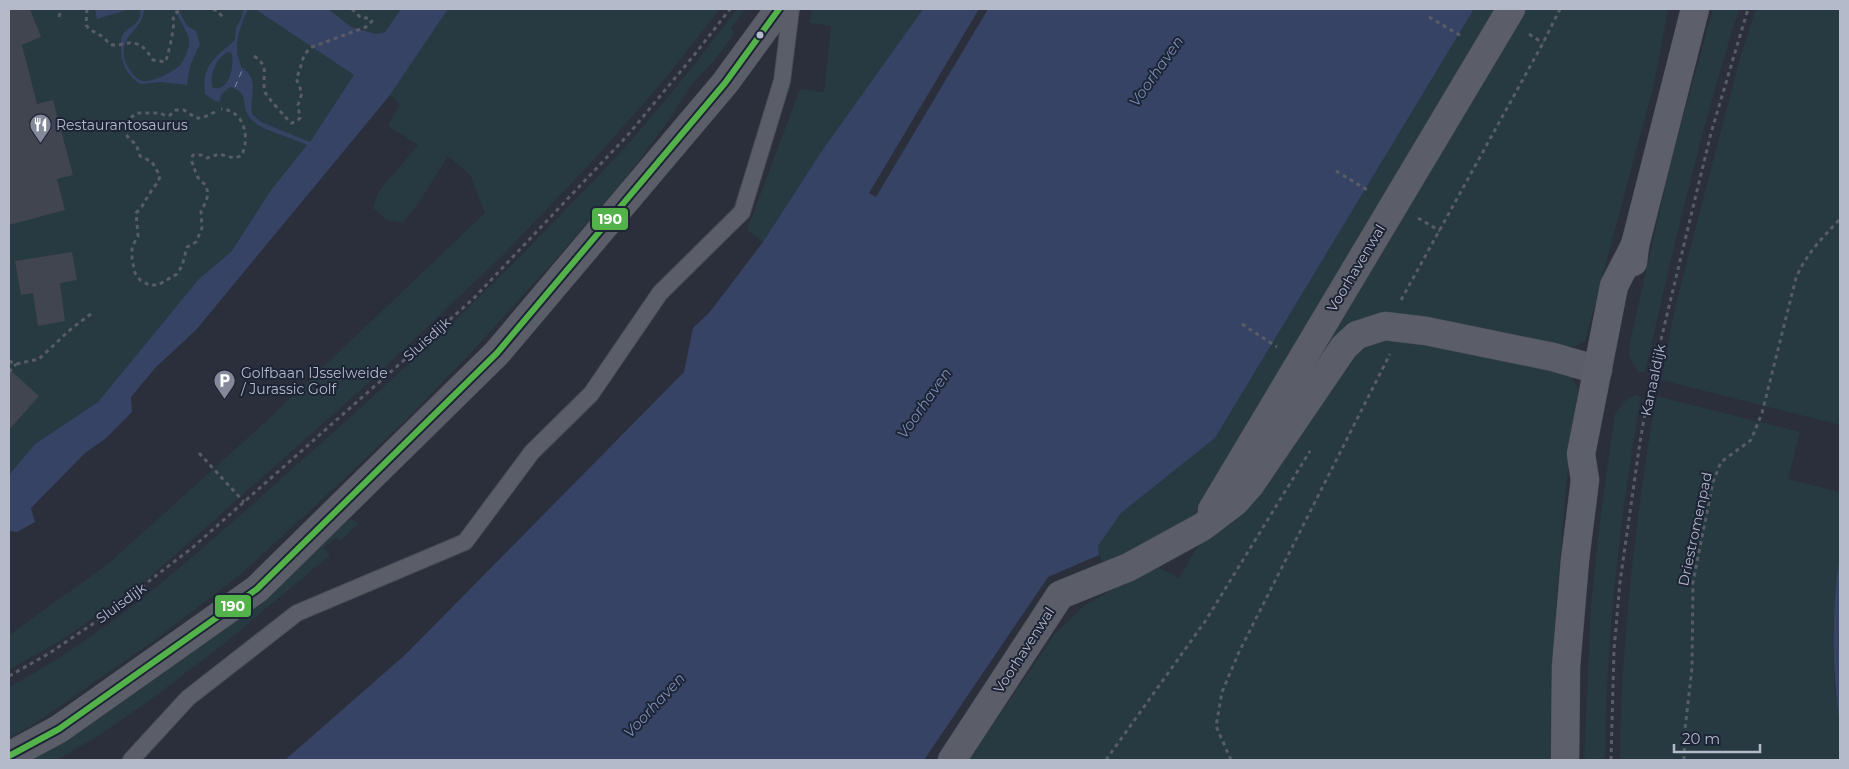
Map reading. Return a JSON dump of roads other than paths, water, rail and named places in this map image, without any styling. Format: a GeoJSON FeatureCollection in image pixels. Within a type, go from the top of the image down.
{"type":"FeatureCollection","features":[{"type":"Feature","properties":{"kind":"main road"},"geometry":{"type":"LineString","coordinates":[[1585,480],[1599,456],[1630,292],[1635,245],[1696,9]]}},
{"type":"Feature","properties":{"kind":"main road"},"geometry":{"type":"LineString","coordinates":[[1565,760],[1566,667],[1575,560],[1585,480],[1581,454],[1614,286],[1635,245]]}},
{"type":"Feature","properties":{"kind":"street"},"geometry":{"type":"LineString","coordinates":[[9,756],[59,729],[257,589],[497,353],[726,83],[779,9]]}},
{"type":"Feature","properties":{"kind":"street","name":"Voorhavenwal"},"geometry":{"type":"LineString","coordinates":[[1202,527],[1517,20]]}},
{"type":"Feature","properties":{"kind":"street","name":"Voorhavenwal"},"geometry":{"type":"LineString","coordinates":[[952,760],[1060,595],[1129,567],[1202,527],[1235,502],[1250,485],[1344,347],[1357,336],[1385,326],[1426,331],[1553,357],[1598,370]]}},
{"type":"Feature","properties":{"kind":"lane"},"geometry":{"type":"LineString","coordinates":[[132,760],[188,698],[297,613],[465,542],[532,452],[591,394],[660,294],[742,212],[782,81],[791,9]]}},
{"type":"Feature","properties":{"kind":"water"},"geometry":{"type":"Polygon","coordinates":[[[95,9],[130,9],[97,19],[95,9]]]}},
{"type":"Feature","properties":{"kind":"water"},"geometry":{"type":"Polygon","coordinates":[[[140,9],[144,9],[143,16],[126,42],[124,49],[124,58],[127,66],[138,79],[146,81],[173,71],[180,65],[187,53],[189,43],[187,33],[174,9],[178,9],[187,26],[196,31],[200,44],[190,66],[187,85],[161,82],[140,84],[128,72],[123,62],[121,38],[138,21],[140,9]]]}},
{"type":"Feature","properties":{"kind":"water"},"geometry":{"type":"Polygon","coordinates":[[[243,9],[248,9],[238,35],[237,52],[241,67],[251,77],[253,88],[252,114],[261,122],[310,142],[354,75],[255,9],[328,9],[351,27],[376,34],[385,32],[401,9],[448,9],[390,95],[196,330],[156,367],[131,397],[132,412],[105,439],[85,453],[31,508],[35,522],[17,532],[9,531],[9,475],[35,444],[98,402],[199,279],[231,252],[271,190],[307,145],[255,123],[248,114],[243,96],[236,89],[230,87],[226,90],[220,102],[205,94],[205,76],[211,62],[235,40],[236,28],[242,17],[243,9]],[[229,52],[225,54],[217,62],[212,78],[213,88],[223,86],[230,77],[232,54],[229,52]]]}},
{"type":"Feature","properties":{"kind":"water","name":"Voorhaven"},"geometry":{"type":"Polygon","coordinates":[[[923,9],[1474,9],[1215,438],[1121,513],[1098,546],[1099,555],[1048,577],[924,760],[285,760],[406,654],[684,372],[693,328],[709,313],[763,242],[821,152],[923,9]]]}},
{"type":"Feature","properties":{"kind":"water"},"geometry":{"type":"Polygon","coordinates":[[[1840,554],[1840,727],[1835,684],[1834,619],[1840,554]]]}},
{"type":"Feature","properties":{"kind":"place","name":"Restaurantosaurus"},"geometry":{"type":"Point","coordinates":[40,144]}},
{"type":"Feature","properties":{"kind":"place","name":"Golfbaan IJsselweide / Jurassic Golf"},"geometry":{"type":"Point","coordinates":[225,400]}}]}
